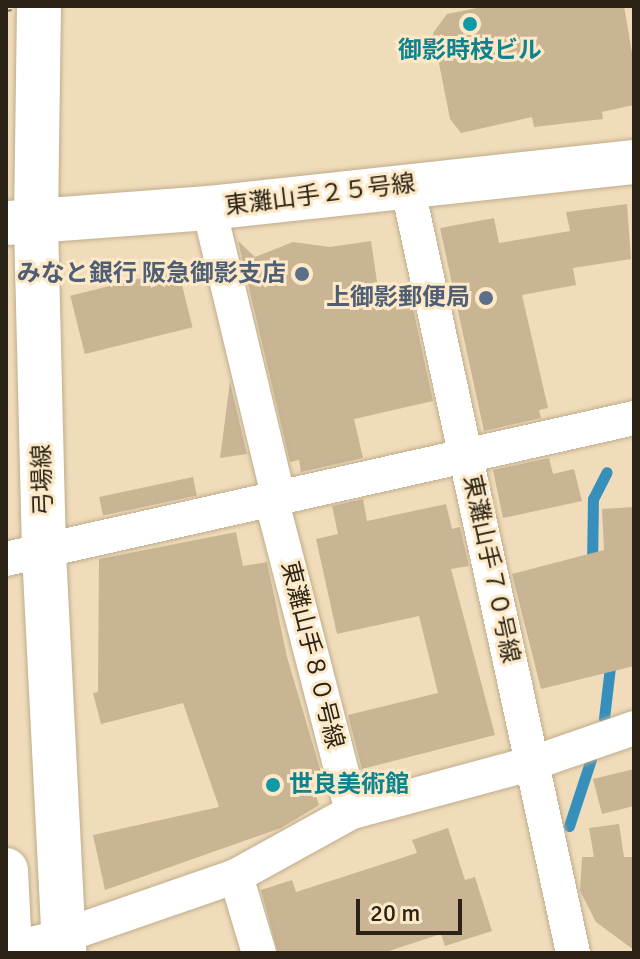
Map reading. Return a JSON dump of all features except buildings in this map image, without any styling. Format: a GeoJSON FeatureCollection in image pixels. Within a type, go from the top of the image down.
{"type":"FeatureCollection","features":[{"type":"Feature","properties":{"kind":"street","name":"弓場線"},"geometry":{"type":"LineString","coordinates":[[39,6],[22,87],[25,556],[62,945]]}},
{"type":"Feature","properties":{"kind":"street","name":"東灘山手２５号線"},"geometry":{"type":"LineString","coordinates":[[21,223],[209,208],[634,162]]}},
{"type":"Feature","properties":{"kind":"street","name":"東灘山手７０号線"},"geometry":{"type":"LineString","coordinates":[[407,185],[573,953]]}},
{"type":"Feature","properties":{"kind":"street","name":"東灘山手８０号線"},"geometry":{"type":"LineString","coordinates":[[209,208],[352,812]]}},
{"type":"Feature","properties":{"kind":"street"},"geometry":{"type":"LineString","coordinates":[[25,556],[467,453],[634,418]]}},
{"type":"Feature","properties":{"kind":"street"},"geometry":{"type":"LineString","coordinates":[[6,870],[8,951],[62,945],[236,876],[352,812],[533,763],[634,728]]}},
{"type":"Feature","properties":{"kind":"street"},"geometry":{"type":"LineString","coordinates":[[236,876],[259,953]]}},
{"type":"Feature","properties":{"kind":"waterway"},"geometry":{"type":"LineString","coordinates":[[592,568],[593,499],[607,472]]}},
{"type":"Feature","properties":{"kind":"waterway"},"geometry":{"type":"LineString","coordinates":[[604,718],[611,658]]}},
{"type":"Feature","properties":{"kind":"waterway"},"geometry":{"type":"LineString","coordinates":[[569,826],[591,759]]}},
{"type":"Feature","properties":{"kind":"railway"},"geometry":{"type":"LineString","coordinates":[[6,7],[11,6]]}},
{"type":"Feature","properties":{"kind":"place","name":"御影時枝ビル"},"geometry":{"type":"Point","coordinates":[470,24]}},
{"type":"Feature","properties":{"kind":"place","name":"みなと銀行 阪急御影支店"},"geometry":{"type":"Point","coordinates":[302,274]}},
{"type":"Feature","properties":{"kind":"place","name":"上御影郵便局"},"geometry":{"type":"Point","coordinates":[486,298]}},
{"type":"Feature","properties":{"kind":"place","name":"世良美術館"},"geometry":{"type":"Point","coordinates":[273,785]}}]}
